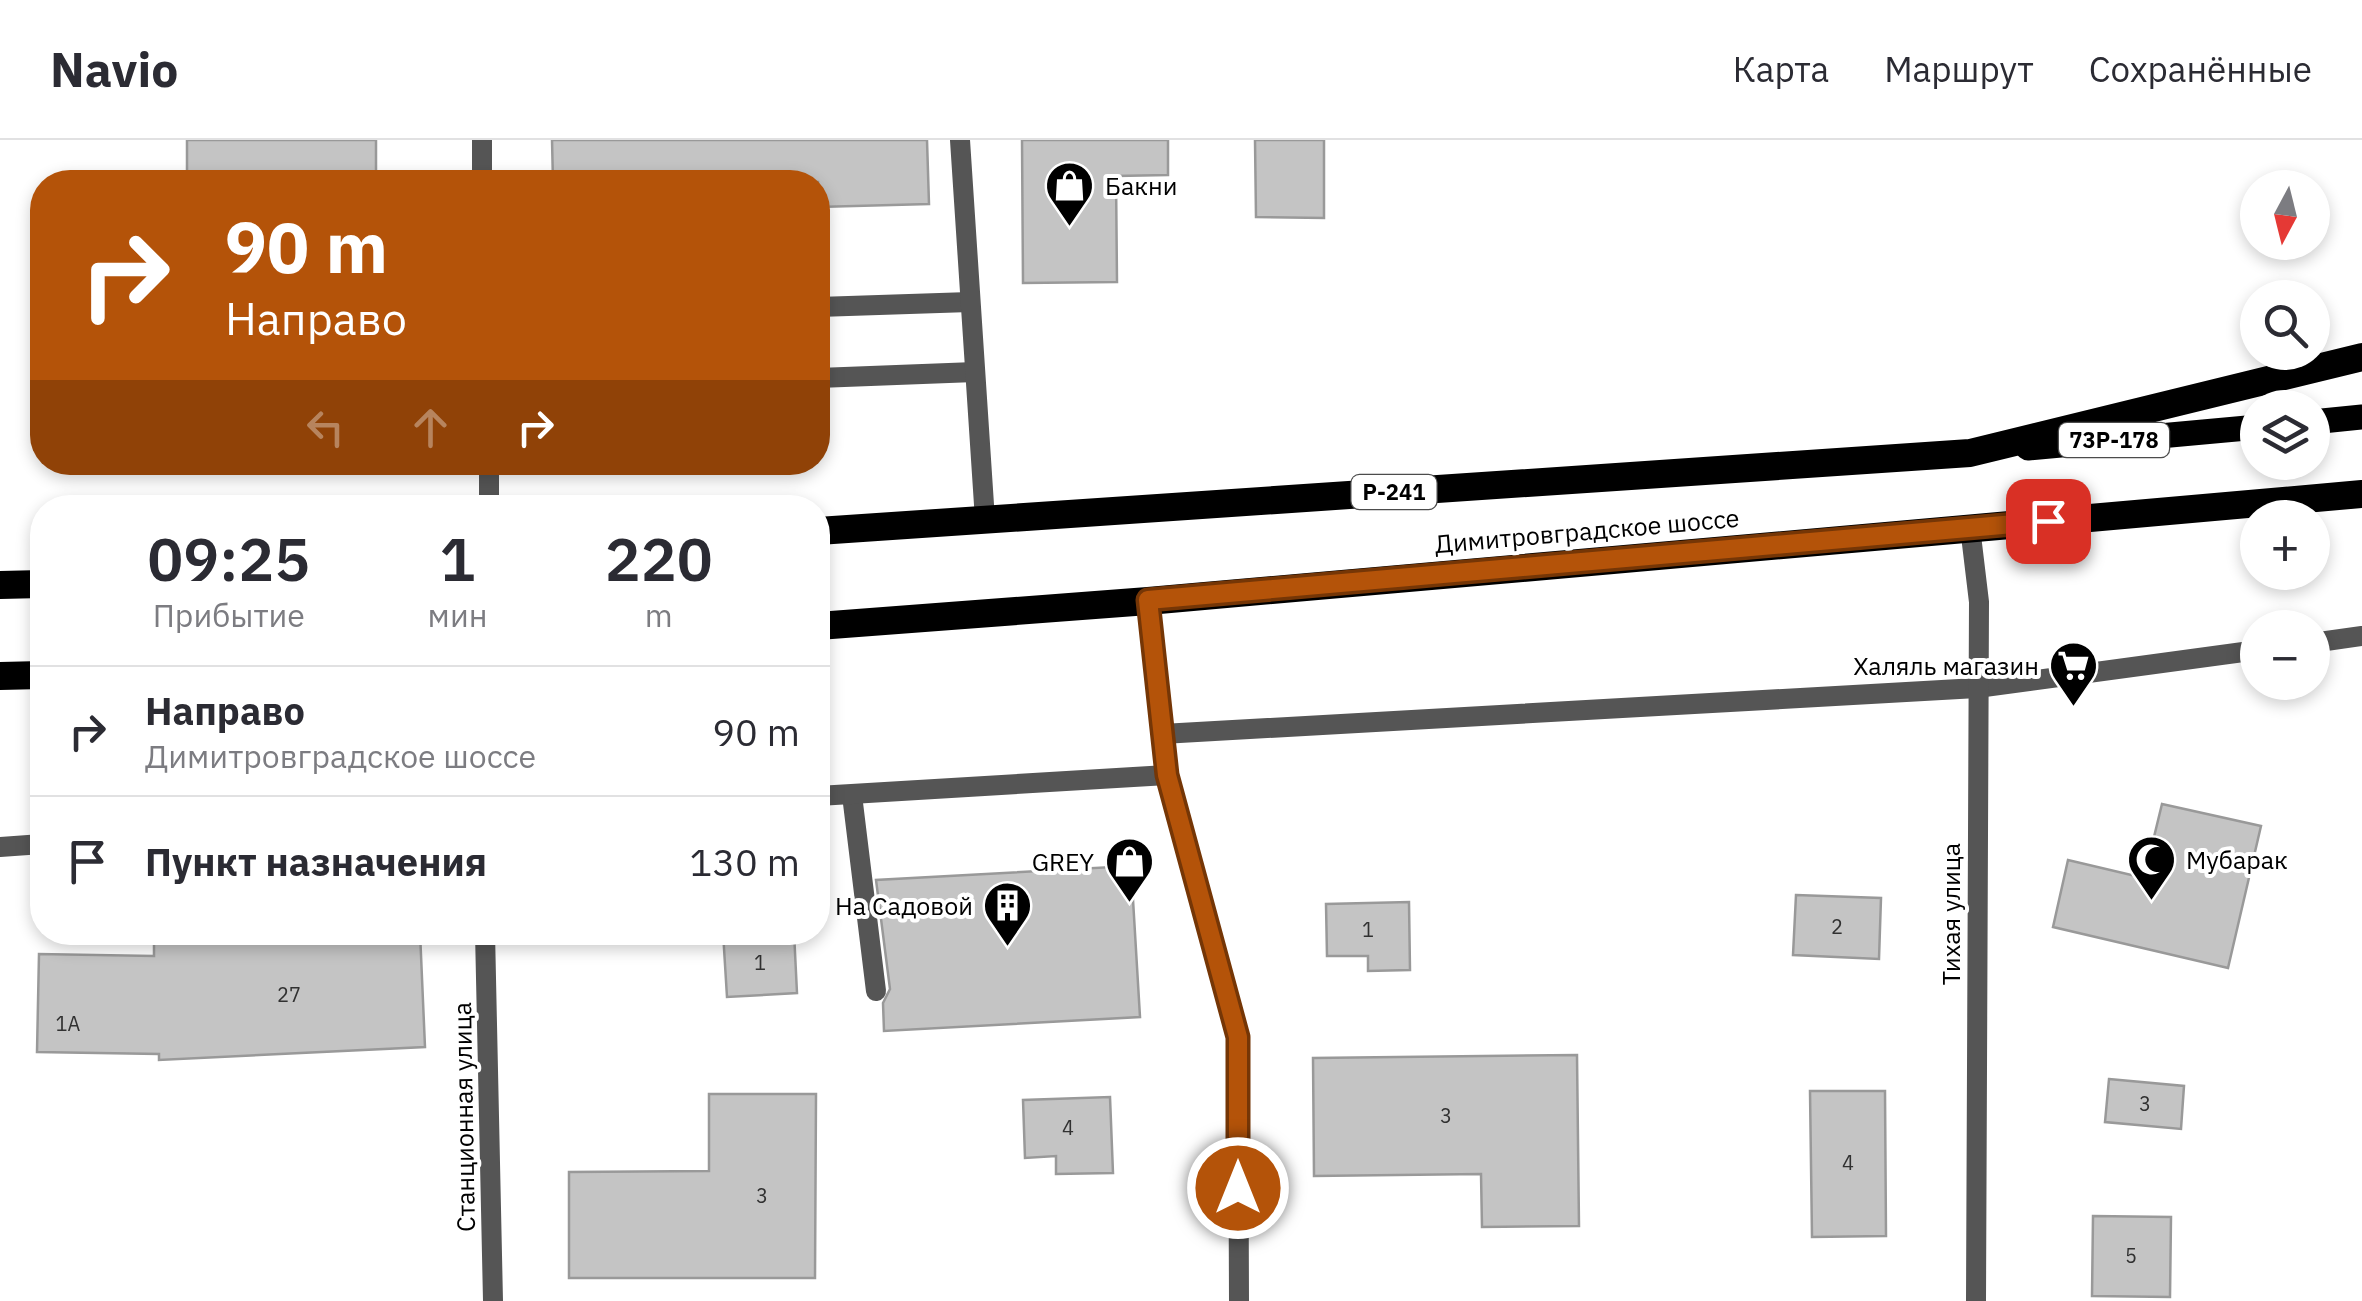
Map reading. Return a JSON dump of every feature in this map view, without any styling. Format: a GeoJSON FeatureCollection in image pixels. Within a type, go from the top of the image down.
{"type":"FeatureCollection","features":[{"type":"Feature","properties":{"kind":"highway","name":"Р-241"},"geometry":{"type":"LineString","coordinates":[[1970,453],[2362,357]]}},
{"type":"Feature","properties":{"kind":"highway","name":"Димитровградское шоссе"},"geometry":{"type":"LineString","coordinates":[[830,531],[1970,453]]}},
{"type":"Feature","properties":{"kind":"highway","name":"Димитровградское шоссе"},"geometry":{"type":"LineString","coordinates":[[830,625],[2362,494]]}},
{"type":"Feature","properties":{"kind":"highway"},"geometry":{"type":"LineString","coordinates":[[0,585],[30,584]]}},
{"type":"Feature","properties":{"kind":"highway"},"geometry":{"type":"LineString","coordinates":[[0,676],[30,675]]}},
{"type":"Feature","properties":{"kind":"main road"},"geometry":{"type":"LineString","coordinates":[[2330,420],[2362,417]]}},
{"type":"Feature","properties":{"kind":"main road","name":"Димитровградское шоссе"},"geometry":{"type":"LineString","coordinates":[[1970,453],[2240,428]]}},
{"type":"Feature","properties":{"kind":"street"},"geometry":{"type":"LineString","coordinates":[[482,140],[482,170]]}},
{"type":"Feature","properties":{"kind":"street"},"geometry":{"type":"LineString","coordinates":[[960,140],[985,520]]}},
{"type":"Feature","properties":{"kind":"street"},"geometry":{"type":"LineString","coordinates":[[830,307],[970,302]]}},
{"type":"Feature","properties":{"kind":"street"},"geometry":{"type":"LineString","coordinates":[[830,378],[975,372]]}},
{"type":"Feature","properties":{"kind":"street","name":"Тихая улица"},"geometry":{"type":"LineString","coordinates":[[1970,527],[1979,602],[1976,1301]]}},
{"type":"Feature","properties":{"kind":"street"},"geometry":{"type":"LineString","coordinates":[[1148,600],[1167,775],[1238,1037],[1238,1301]]}},
{"type":"Feature","properties":{"kind":"street"},"geometry":{"type":"LineString","coordinates":[[2330,640],[2362,636]]}},
{"type":"Feature","properties":{"kind":"street"},"geometry":{"type":"LineString","coordinates":[[1162,734],[1977,688],[2240,652]]}},
{"type":"Feature","properties":{"kind":"street"},"geometry":{"type":"LineString","coordinates":[[830,796],[1167,775]]}},
{"type":"Feature","properties":{"kind":"street"},"geometry":{"type":"LineString","coordinates":[[852,795],[876,990]]}},
{"type":"Feature","properties":{"kind":"street"},"geometry":{"type":"LineString","coordinates":[[0,847],[30,845]]}},
{"type":"Feature","properties":{"kind":"street","name":"Станционная улица"},"geometry":{"type":"LineString","coordinates":[[485,945],[493,1301]]}},
{"type":"Feature","properties":{"kind":"building"},"geometry":{"type":"Polygon","coordinates":[[[187,140],[376,140],[376,170],[187,170],[187,140]]]}},
{"type":"Feature","properties":{"kind":"building"},"geometry":{"type":"Polygon","coordinates":[[[552,140],[927,140],[929,204],[830,207],[830,170],[553,170],[552,140]]]}},
{"type":"Feature","properties":{"kind":"building","name":"Бакни"},"geometry":{"type":"Polygon","coordinates":[[[1022,140],[1168,140],[1168,175],[1116,176],[1117,282],[1023,283],[1022,140]]]}},
{"type":"Feature","properties":{"kind":"building"},"geometry":{"type":"Polygon","coordinates":[[[1255,140],[1324,140],[1324,218],[1256,217],[1255,140]]]}},
{"type":"Feature","properties":{"kind":"building","name":"Мубарак"},"geometry":{"type":"Polygon","coordinates":[[[2162,804],[2261,826],[2228,968],[2053,927],[2068,860],[2144,878],[2162,804]]]}},
{"type":"Feature","properties":{"kind":"building","name":"На Садовой"},"geometry":{"type":"Polygon","coordinates":[[[1131,866],[1140,1017],[884,1031],[883,1003],[890,989],[876,880],[1131,866]]]}},
{"type":"Feature","properties":{"kind":"building"},"geometry":{"type":"Polygon","coordinates":[[[1796,895],[1881,898],[1879,959],[1793,955],[1796,895]]]}},
{"type":"Feature","properties":{"kind":"building"},"geometry":{"type":"Polygon","coordinates":[[[1409,902],[1410,970],[1368,971],[1368,956],[1327,956],[1326,904],[1409,902]]]}},
{"type":"Feature","properties":{"kind":"building"},"geometry":{"type":"Polygon","coordinates":[[[154,945],[421,945],[425,1047],[159,1060],[159,1054],[37,1052],[39,954],[154,956],[154,945]]]}},
{"type":"Feature","properties":{"kind":"building"},"geometry":{"type":"Polygon","coordinates":[[[724,945],[795,945],[797,993],[727,997],[724,945]]]}},
{"type":"Feature","properties":{"kind":"building"},"geometry":{"type":"Polygon","coordinates":[[[1577,1055],[1579,1226],[1482,1227],[1481,1174],[1314,1176],[1313,1058],[1577,1055]]]}},
{"type":"Feature","properties":{"kind":"building"},"geometry":{"type":"Polygon","coordinates":[[[2109,1079],[2184,1086],[2181,1129],[2105,1122],[2109,1079]]]}},
{"type":"Feature","properties":{"kind":"building"},"geometry":{"type":"Polygon","coordinates":[[[1810,1091],[1885,1091],[1886,1236],[1812,1237],[1810,1091]]]}},
{"type":"Feature","properties":{"kind":"building"},"geometry":{"type":"Polygon","coordinates":[[[709,1094],[816,1094],[815,1278],[569,1278],[569,1172],[709,1171],[709,1094]]]}},
{"type":"Feature","properties":{"kind":"building"},"geometry":{"type":"Polygon","coordinates":[[[1110,1097],[1113,1173],[1056,1174],[1056,1156],[1025,1158],[1023,1100],[1110,1097]]]}},
{"type":"Feature","properties":{"kind":"building"},"geometry":{"type":"Polygon","coordinates":[[[2093,1216],[2171,1217],[2170,1297],[2092,1296],[2093,1216]]]}},
{"type":"Feature","properties":{"kind":"place","name":"Бакни"},"geometry":{"type":"Point","coordinates":[1070,228]}},
{"type":"Feature","properties":{"kind":"place","name":"Халяль магазин"},"geometry":{"type":"Point","coordinates":[2074,708]}},
{"type":"Feature","properties":{"kind":"place","name":"Мубарак"},"geometry":{"type":"Point","coordinates":[2151,902]}},
{"type":"Feature","properties":{"kind":"place","name":"GREY"},"geometry":{"type":"Point","coordinates":[1129,904]}},
{"type":"Feature","properties":{"kind":"place","name":"На Садовой"},"geometry":{"type":"Point","coordinates":[1008,948]}},
{"type":"Feature","properties":{"kind":"route"},"geometry":{"type":"LineString","coordinates":[[1238,1188],[1238,1037],[1167,775],[1148,600],[2048,521]]}}]}
